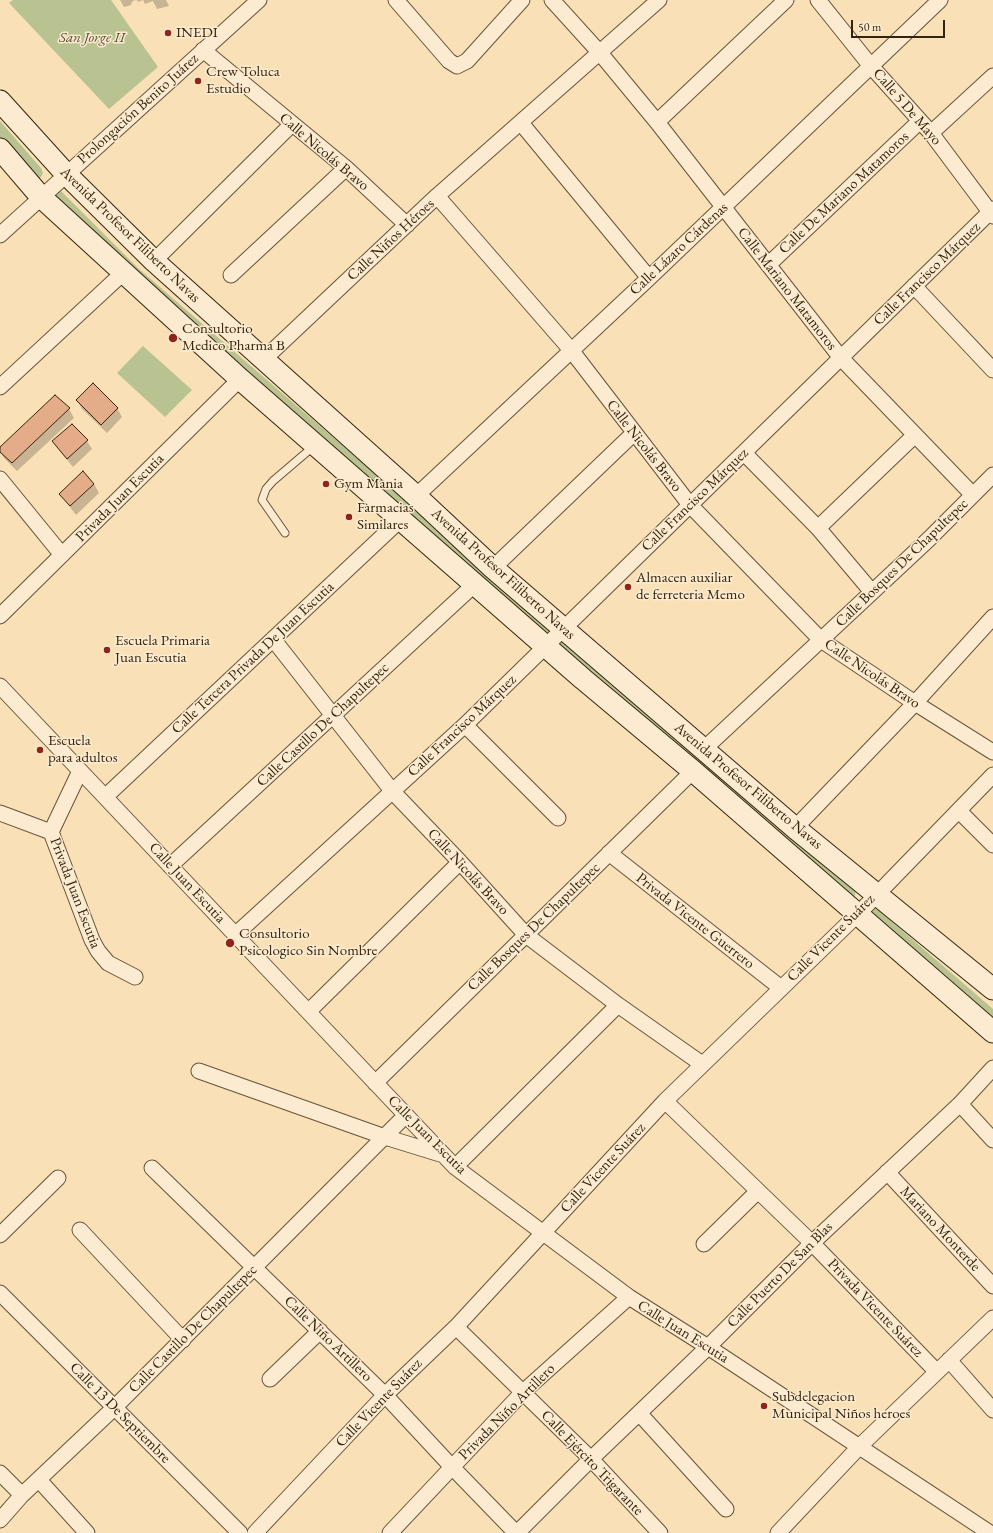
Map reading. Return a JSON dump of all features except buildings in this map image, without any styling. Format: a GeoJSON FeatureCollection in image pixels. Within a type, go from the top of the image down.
{"type":"FeatureCollection","features":[{"type":"Feature","properties":{"kind":"main road","name":"Avenida Profesor Filiberto Navas"},"geometry":{"type":"LineString","coordinates":[[0,101],[66,174],[154,260],[263,360],[416,496],[493,568],[795,828],[877,893],[993,989]]}},
{"type":"Feature","properties":{"kind":"main road","name":"Avenida Profesor Filiberto Navas"},"geometry":{"type":"LineString","coordinates":[[0,149],[41,197],[240,379],[584,679],[693,771],[993,1032]]}},
{"type":"Feature","properties":{"kind":"street","name":"Prolongación Benito Juárez"},"geometry":{"type":"LineString","coordinates":[[1,233],[259,0]]}},
{"type":"Feature","properties":{"kind":"street"},"geometry":{"type":"LineString","coordinates":[[396,0],[449,62],[457,66],[467,61],[522,0]]}},
{"type":"Feature","properties":{"kind":"street","name":"Calle Mariano Matamoros"},"geometry":{"type":"LineString","coordinates":[[552,0],[600,53],[657,122],[841,358],[973,495]]}},
{"type":"Feature","properties":{"kind":"street","name":"Calle Niños Héroes"},"geometry":{"type":"LineString","coordinates":[[263,360],[438,196],[658,0]]}},
{"type":"Feature","properties":{"kind":"street"},"geometry":{"type":"LineString","coordinates":[[657,122],[786,0]]}},
{"type":"Feature","properties":{"kind":"street","name":"Calle 5 De Mayo"},"geometry":{"type":"LineString","coordinates":[[818,0],[870,65],[931,133],[992,213]]}},
{"type":"Feature","properties":{"kind":"street","name":"Calle Lázaro Cárdenas"},"geometry":{"type":"LineString","coordinates":[[416,496],[940,0]]}},
{"type":"Feature","properties":{"kind":"street","name":"Calle Nicolás Bravo"},"geometry":{"type":"LineString","coordinates":[[204,50],[346,168],[407,225]]}},
{"type":"Feature","properties":{"kind":"street"},"geometry":{"type":"LineString","coordinates":[[931,133],[993,76]]}},
{"type":"Feature","properties":{"kind":"street","name":"Calle De Mariano Matamoros"},"geometry":{"type":"LineString","coordinates":[[768,265],[920,121]]}},
{"type":"Feature","properties":{"kind":"street"},"geometry":{"type":"LineString","coordinates":[[521,122],[648,278]]}},
{"type":"Feature","properties":{"kind":"street"},"geometry":{"type":"LineString","coordinates":[[154,260],[292,124]]}},
{"type":"Feature","properties":{"kind":"street"},"geometry":{"type":"LineString","coordinates":[[231,275],[346,168]]}},
{"type":"Feature","properties":{"kind":"street","name":"Calle Nicolás Bravo"},"geometry":{"type":"LineString","coordinates":[[438,196],[571,350],[690,505],[821,640],[915,703],[993,752]]}},
{"type":"Feature","properties":{"kind":"street","name":"Calle Francisco Márquez"},"geometry":{"type":"LineString","coordinates":[[235,935],[466,725],[914,286],[992,213]]}},
{"type":"Feature","properties":{"kind":"street"},"geometry":{"type":"LineString","coordinates":[[0,387],[123,273]]}},
{"type":"Feature","properties":{"kind":"street"},"geometry":{"type":"LineString","coordinates":[[914,286],[993,370]]}},
{"type":"Feature","properties":{"kind":"street","name":"Privada Juan Escutia"},"geometry":{"type":"LineString","coordinates":[[0,616],[240,379]]}},
{"type":"Feature","properties":{"kind":"street"},"geometry":{"type":"LineString","coordinates":[[493,568],[634,433]]}},
{"type":"Feature","properties":{"kind":"street"},"geometry":{"type":"LineString","coordinates":[[818,528],[915,436]]}},
{"type":"Feature","properties":{"kind":"street"},"geometry":{"type":"LineString","coordinates":[[744,453],[818,528],[872,592]]}},
{"type":"Feature","properties":{"kind":"street","name":"Calle Bosques De Chapultepec"},"geometry":{"type":"LineString","coordinates":[[704,749],[929,539],[993,475]]}},
{"type":"Feature","properties":{"kind":"street"},"geometry":{"type":"LineString","coordinates":[[0,480],[62,555]]}},
{"type":"Feature","properties":{"kind":"street","name":"Calle Tercera Privada De Juan Escutia"},"geometry":{"type":"LineString","coordinates":[[105,797],[401,519]]}},
{"type":"Feature","properties":{"kind":"street","name":"Calle Castillo De Chapultepec"},"geometry":{"type":"LineString","coordinates":[[170,866],[475,584]]}},
{"type":"Feature","properties":{"kind":"street"},"geometry":{"type":"LineString","coordinates":[[795,828],[915,703],[993,617]]}},
{"type":"Feature","properties":{"kind":"street","name":"Calle Nicolás Bravo"},"geometry":{"type":"LineString","coordinates":[[273,639],[393,792],[460,862],[526,935],[618,1005],[702,1064]]}},
{"type":"Feature","properties":{"kind":"street","name":"Calle Juan Escutia"},"geometry":{"type":"LineString","coordinates":[[0,686],[235,935],[309,1011],[405,1116],[455,1167],[629,1297],[860,1446],[990,1533]]}},
{"type":"Feature","properties":{"kind":"street"},"geometry":{"type":"LineString","coordinates":[[466,725],[558,818]]}},
{"type":"Feature","properties":{"kind":"street","name":"Privada Juan Escutia"},"geometry":{"type":"LineString","coordinates":[[80,771],[51,832],[98,952],[108,963],[135,977]]}},
{"type":"Feature","properties":{"kind":"street","name":"Calle Bosques De Chapultepec"},"geometry":{"type":"LineString","coordinates":[[375,1083],[693,771]]}},
{"type":"Feature","properties":{"kind":"street","name":"Calle Vicente Suárez"},"geometry":{"type":"LineString","coordinates":[[255,1533],[385,1395],[456,1326],[665,1101],[858,914],[993,775]]}},
{"type":"Feature","properties":{"kind":"street"},"geometry":{"type":"LineString","coordinates":[[959,811],[993,845]]}},
{"type":"Feature","properties":{"kind":"street"},"geometry":{"type":"LineString","coordinates":[[0,813],[51,832]]}},
{"type":"Feature","properties":{"kind":"street","name":"Privada Vicente Guerrero"},"geometry":{"type":"LineString","coordinates":[[610,853],[781,988]]}},
{"type":"Feature","properties":{"kind":"street"},"geometry":{"type":"LineString","coordinates":[[309,1011],[460,862]]}},
{"type":"Feature","properties":{"kind":"street"},"geometry":{"type":"LineString","coordinates":[[455,1167],[618,1005]]}},
{"type":"Feature","properties":{"kind":"street","name":"Calle Puerto De San Blas"},"geometry":{"type":"LineString","coordinates":[[516,1533],[708,1347],[812,1243],[960,1104],[993,1068]]}},
{"type":"Feature","properties":{"kind":"street"},"geometry":{"type":"LineString","coordinates":[[199,1071],[441,1154]]}},
{"type":"Feature","properties":{"kind":"street","name":"Privada Vicente Suárez"},"geometry":{"type":"LineString","coordinates":[[665,1101],[812,1243],[937,1372]]}},
{"type":"Feature","properties":{"kind":"street"},"geometry":{"type":"LineString","coordinates":[[960,1104],[993,1140]]}},
{"type":"Feature","properties":{"kind":"street","name":"Calle Castillo De Chapultepec"},"geometry":{"type":"LineString","coordinates":[[0,1520],[22,1495],[183,1340],[405,1116]]}},
{"type":"Feature","properties":{"kind":"street"},"geometry":{"type":"LineString","coordinates":[[152,1168],[255,1267]]}},
{"type":"Feature","properties":{"kind":"street","name":"Mariano Monterde"},"geometry":{"type":"LineString","coordinates":[[887,1172],[993,1286]]}},
{"type":"Feature","properties":{"kind":"street"},"geometry":{"type":"LineString","coordinates":[[0,1235],[58,1178]]}},
{"type":"Feature","properties":{"kind":"street"},"geometry":{"type":"LineString","coordinates":[[704,1244],[758,1191]]}},
{"type":"Feature","properties":{"kind":"street"},"geometry":{"type":"LineString","coordinates":[[80,1230],[183,1340]]}},
{"type":"Feature","properties":{"kind":"street","name":"Calle Niño Artillero"},"geometry":{"type":"LineString","coordinates":[[255,1267],[385,1395],[516,1533]]}},
{"type":"Feature","properties":{"kind":"street","name":"Calle 13 De Septiembre"},"geometry":{"type":"LineString","coordinates":[[0,1293],[240,1533]]}},
{"type":"Feature","properties":{"kind":"street","name":"Privada Niño Artillero"},"geometry":{"type":"LineString","coordinates":[[390,1533],[523,1392],[629,1297]]}},
{"type":"Feature","properties":{"kind":"street"},"geometry":{"type":"LineString","coordinates":[[784,1531],[860,1446],[993,1318]]}},
{"type":"Feature","properties":{"kind":"street","name":"Calle Ejército Trigarante"},"geometry":{"type":"LineString","coordinates":[[456,1326],[591,1459],[660,1533]]}},
{"type":"Feature","properties":{"kind":"street"},"geometry":{"type":"LineString","coordinates":[[270,1379],[320,1331]]}},
{"type":"Feature","properties":{"kind":"street"},"geometry":{"type":"LineString","coordinates":[[949,1360],[993,1410]]}},
{"type":"Feature","properties":{"kind":"street"},"geometry":{"type":"LineString","coordinates":[[639,1413],[726,1509]]}},
{"type":"Feature","properties":{"kind":"street"},"geometry":{"type":"LineString","coordinates":[[0,1473],[22,1495]]}},
{"type":"Feature","properties":{"kind":"street"},"geometry":{"type":"LineString","coordinates":[[39,1480],[87,1533]]}},
{"type":"Feature","properties":{"kind":"lane"},"geometry":{"type":"LineString","coordinates":[[285,533],[262,500],[266,489],[273,481],[316,445]]}},
{"type":"Feature","properties":{"kind":"green space","name":"San Jorge II"},"geometry":{"type":"Polygon","coordinates":[[[13,0],[111,0],[158,67],[109,109],[9,3],[13,0]]]}},
{"type":"Feature","properties":{"kind":"green space"},"geometry":{"type":"Polygon","coordinates":[[[0,121],[41,168],[43,173],[41,177],[37,179],[0,143],[0,121]]]}},
{"type":"Feature","properties":{"kind":"green space"},"geometry":{"type":"Polygon","coordinates":[[[56,190],[62,192],[138,268],[547,623],[551,631],[543,636],[52,199],[56,190]]]}},
{"type":"Feature","properties":{"kind":"green space"},"geometry":{"type":"Polygon","coordinates":[[[143,346],[192,390],[165,417],[117,373],[143,346]]]}},
{"type":"Feature","properties":{"kind":"green space"},"geometry":{"type":"Polygon","coordinates":[[[561,638],[856,891],[854,898],[559,651],[558,641],[561,638]]]}},
{"type":"Feature","properties":{"kind":"green space"},"geometry":{"type":"Polygon","coordinates":[[[870,909],[877,909],[993,1009],[993,1025],[866,916],[870,909]]]}},
{"type":"Feature","properties":{"kind":"place","name":"INEDI"},"geometry":{"type":"Point","coordinates":[168,33]}},
{"type":"Feature","properties":{"kind":"place","name":"Crew Toluca Estudio"},"geometry":{"type":"Point","coordinates":[198,81]}},
{"type":"Feature","properties":{"kind":"place","name":"Consultorio Medico Pharma B"},"geometry":{"type":"Point","coordinates":[173,338]}},
{"type":"Feature","properties":{"kind":"place","name":"Gym Mania"},"geometry":{"type":"Point","coordinates":[326,484]}},
{"type":"Feature","properties":{"kind":"place","name":"Farmacias Similares"},"geometry":{"type":"Point","coordinates":[349,517]}},
{"type":"Feature","properties":{"kind":"place","name":"Almacen auxiliar de ferreteria Memo"},"geometry":{"type":"Point","coordinates":[628,587]}},
{"type":"Feature","properties":{"kind":"place","name":"Escuela Primaria Juan Escutia"},"geometry":{"type":"Point","coordinates":[107,650]}},
{"type":"Feature","properties":{"kind":"place","name":"Escuela para adultos"},"geometry":{"type":"Point","coordinates":[40,750]}},
{"type":"Feature","properties":{"kind":"place","name":"Consultorio Psicologico Sin Nombre"},"geometry":{"type":"Point","coordinates":[230,943]}},
{"type":"Feature","properties":{"kind":"place","name":"Subdelegacion Municipal Niños heroes"},"geometry":{"type":"Point","coordinates":[764,1406]}}]}
